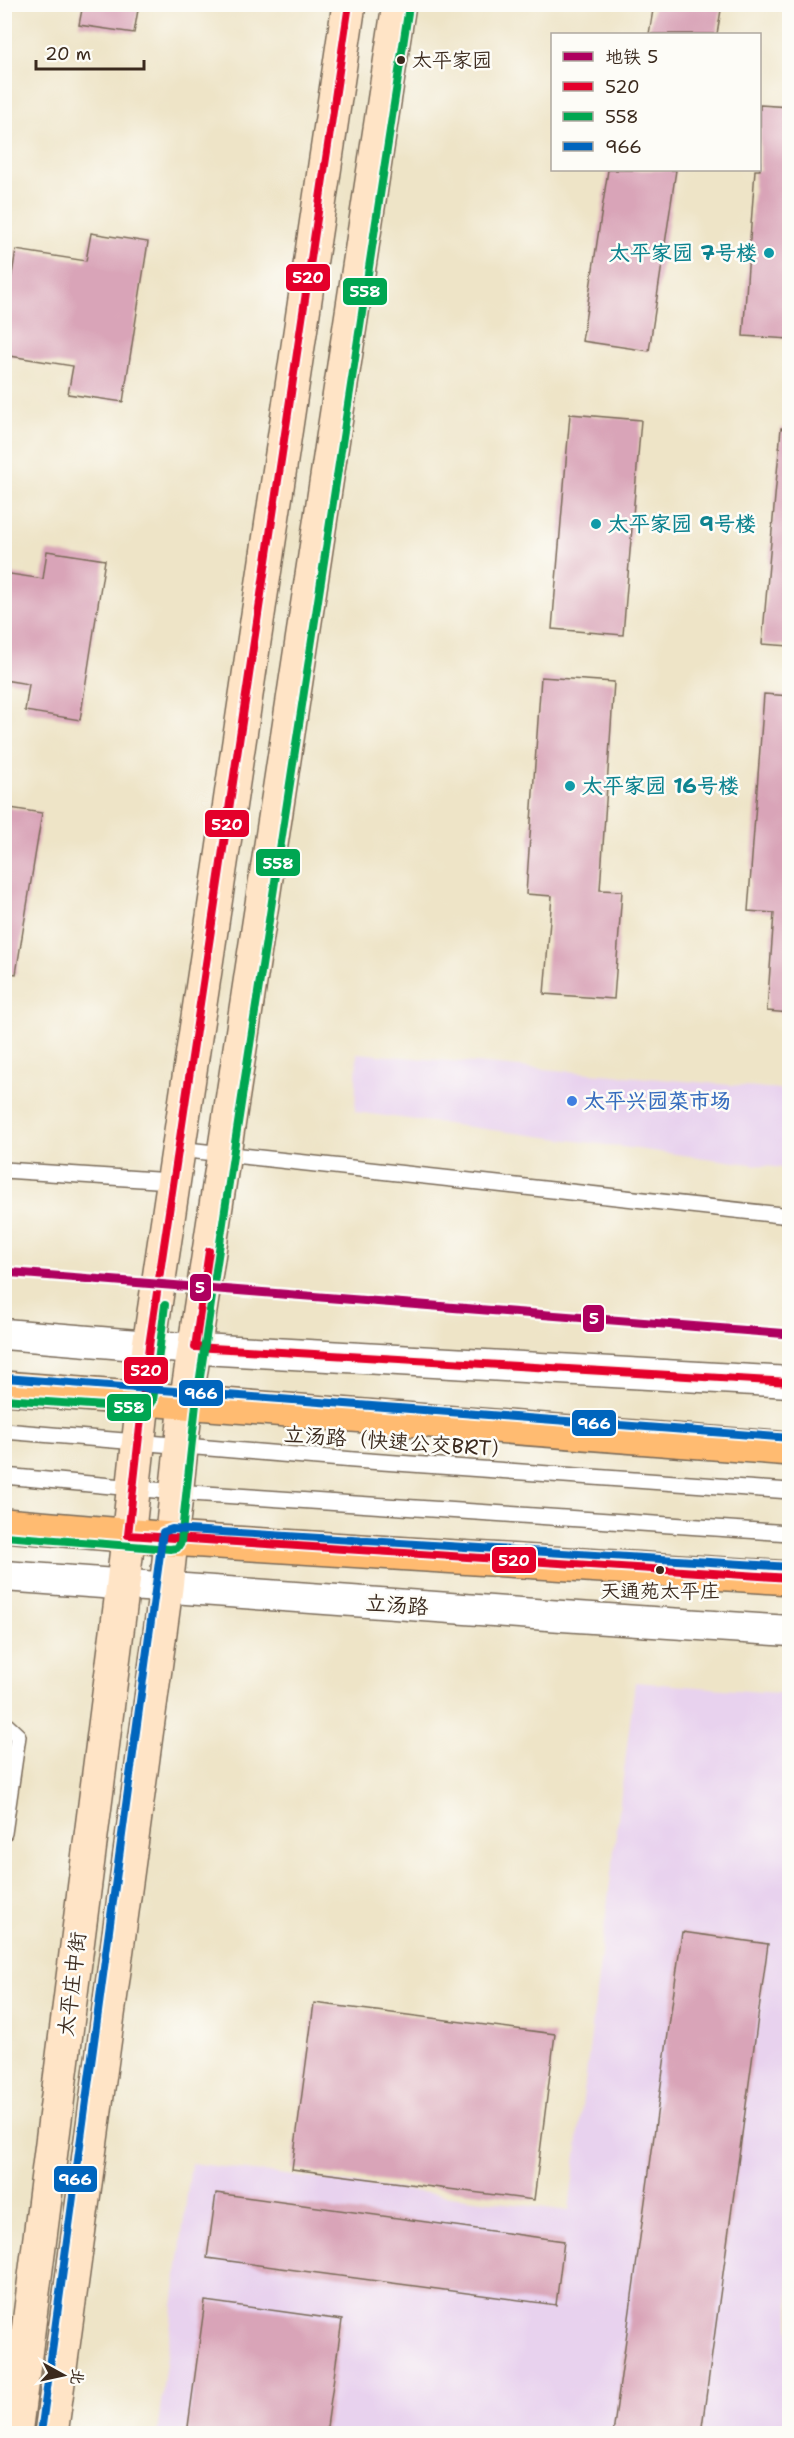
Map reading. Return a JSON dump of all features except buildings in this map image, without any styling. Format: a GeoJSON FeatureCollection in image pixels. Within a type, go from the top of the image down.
{"type":"FeatureCollection","features":[{"type":"Feature","properties":{"kind":"main road","name":"太平庄中街"},"geometry":{"type":"LineString","coordinates":[[15,2433],[123,1584],[149,1346],[349,4]]}},
{"type":"Feature","properties":{"kind":"main road","name":"太平庄中街"},"geometry":{"type":"LineString","coordinates":[[51,2433],[166,1588],[186,1403],[399,4]]}},
{"type":"Feature","properties":{"kind":"main road"},"geometry":{"type":"LineString","coordinates":[[4,1388],[789,1449]]}},
{"type":"Feature","properties":{"kind":"main road"},"geometry":{"type":"LineString","coordinates":[[4,1525],[171,1539],[667,1568],[789,1578]]}},
{"type":"Feature","properties":{"kind":"street"},"geometry":{"type":"LineString","coordinates":[[4,1334],[149,1346],[789,1382]]}},
{"type":"Feature","properties":{"kind":"street","name":"立汤路"},"geometry":{"type":"LineString","coordinates":[[4,1576],[789,1631]]}},
{"type":"Feature","properties":{"kind":"lane"},"geometry":{"type":"LineString","coordinates":[[178,1149],[789,1216]]}},
{"type":"Feature","properties":{"kind":"lane"},"geometry":{"type":"LineString","coordinates":[[4,1170],[171,1181]]}},
{"type":"Feature","properties":{"kind":"lane","name":"立汤路（快速公交BRT）"},"geometry":{"type":"LineString","coordinates":[[4,1431],[789,1491]]}},
{"type":"Feature","properties":{"kind":"lane"},"geometry":{"type":"LineString","coordinates":[[4,1476],[176,1492],[789,1533]]}},
{"type":"Feature","properties":{"kind":"lane"},"geometry":{"type":"LineString","coordinates":[[4,1723],[18,1736],[4,1833]]}},
{"type":"Feature","properties":{"kind":"shaded area","name":"太平兴园菜市场"},"geometry":{"type":"Polygon","coordinates":[[[357,1053],[789,1090],[789,1169],[355,1112],[357,1053]]]}},
{"type":"Feature","properties":{"kind":"shaded area"},"geometry":{"type":"Polygon","coordinates":[[[635,1682],[789,1694],[789,2433],[157,2434],[191,2163],[569,2211],[635,1682]]]}},
{"type":"Feature","properties":{"kind":"metro line","name":"5"},"geometry":{"type":"LineString","coordinates":[[4,1272],[790,1334]]}},
{"type":"Feature","properties":{"kind":"transit line","name":"520"},"geometry":{"type":"LineString","coordinates":[[349,4],[149,1346],[128,1535],[790,1578]]}},
{"type":"Feature","properties":{"kind":"transit line","name":"558"},"geometry":{"type":"LineString","coordinates":[[4,1536],[170,1549],[177,1548],[181,1542],[196,1404],[409,6]]}},
{"type":"Feature","properties":{"kind":"transit line","name":"520"},"geometry":{"type":"LineString","coordinates":[[209,1251],[195,1347],[790,1382]]}},
{"type":"Feature","properties":{"kind":"transit line","name":"558"},"geometry":{"type":"LineString","coordinates":[[4,1399],[148,1409],[153,1401],[165,1305]]}},
{"type":"Feature","properties":{"kind":"transit line","name":"966"},"geometry":{"type":"LineString","coordinates":[[5,1378],[790,1438]]}},
{"type":"Feature","properties":{"kind":"transit line","name":"966"},"geometry":{"type":"LineString","coordinates":[[41,2433],[163,1532],[172,1529],[790,1567]]}},
{"type":"Feature","properties":{"kind":"place","name":"太平家园"},"geometry":{"type":"Point","coordinates":[401,60]}},
{"type":"Feature","properties":{"kind":"place","name":"太平家园 7号楼"},"geometry":{"type":"Point","coordinates":[769,253]}},
{"type":"Feature","properties":{"kind":"place","name":"太平家园 9号楼"},"geometry":{"type":"Point","coordinates":[596,524]}},
{"type":"Feature","properties":{"kind":"place","name":"太平家园 16号楼"},"geometry":{"type":"Point","coordinates":[570,786]}},
{"type":"Feature","properties":{"kind":"place","name":"太平兴园菜市场"},"geometry":{"type":"Point","coordinates":[572,1101]}},
{"type":"Feature","properties":{"kind":"place","name":"天通苑太平庄"},"geometry":{"type":"Point","coordinates":[660,1570]}}]}
